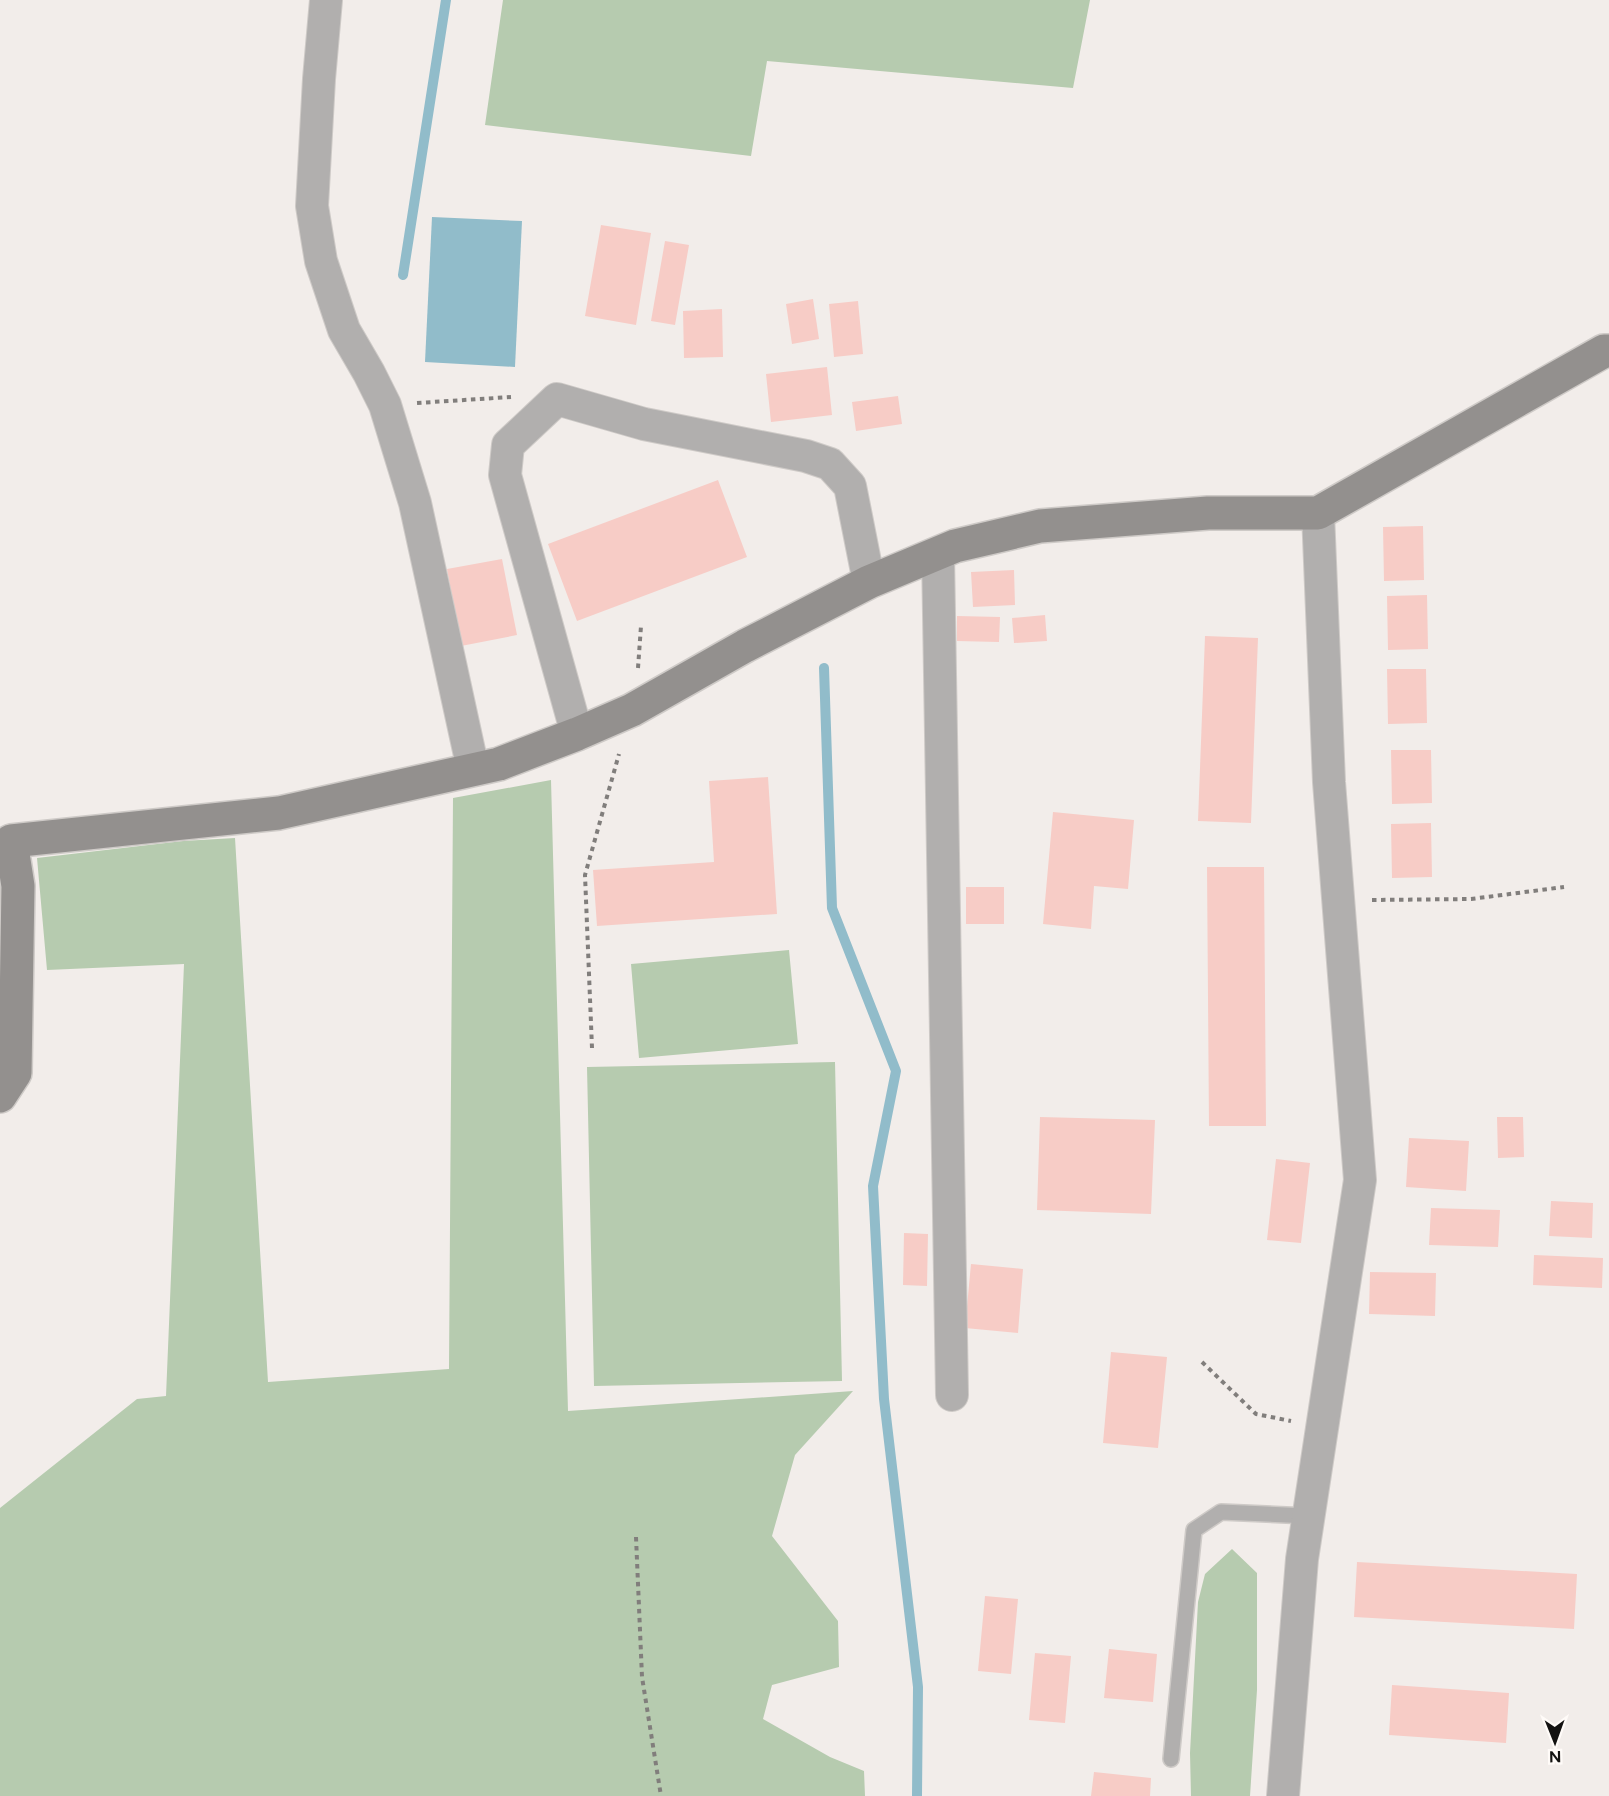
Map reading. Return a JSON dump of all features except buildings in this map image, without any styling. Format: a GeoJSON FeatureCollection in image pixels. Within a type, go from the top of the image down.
{"type":"FeatureCollection","features":[{"type":"Feature","properties":{"kind":"street"},"geometry":{"type":"LineString","coordinates":[[326,0],[318,79],[312,206],[321,261],[344,330],[369,373],[384,405],[415,503],[473,769]]}},
{"type":"Feature","properties":{"kind":"street"},"geometry":{"type":"LineString","coordinates":[[0,1096],[15,1073],[18,886],[5,841],[279,813],[499,764],[632,710],[745,646],[869,582],[955,546],[1040,526],[1208,513],[1318,513],[1604,351],[1609,351]]}},
{"type":"Feature","properties":{"kind":"street"},"geometry":{"type":"LineString","coordinates":[[577,734],[505,475],[508,446],[557,399],[644,424],[806,456],[830,464],[850,486],[869,582]]}},
{"type":"Feature","properties":{"kind":"street"},"geometry":{"type":"LineString","coordinates":[[1283,1796],[1302,1559],[1360,1180],[1329,782],[1318,513]]}},
{"type":"Feature","properties":{"kind":"street"},"geometry":{"type":"LineString","coordinates":[[938,554],[952,1395]]}},
{"type":"Feature","properties":{"kind":"lane"},"geometry":{"type":"LineString","coordinates":[[1171,1759],[1194,1530],[1221,1512],[1308,1516]]}},
{"type":"Feature","properties":{"kind":"path"},"geometry":{"type":"LineString","coordinates":[[384,405],[520,396],[557,399]]}},
{"type":"Feature","properties":{"kind":"path"},"geometry":{"type":"LineString","coordinates":[[592,1048],[585,875],[632,710],[637,686],[641,626]]}},
{"type":"Feature","properties":{"kind":"path"},"geometry":{"type":"LineString","coordinates":[[1338,901],[1471,899],[1563,887]]}},
{"type":"Feature","properties":{"kind":"path"},"geometry":{"type":"LineString","coordinates":[[1202,1362],[1256,1414],[1322,1428]]}},
{"type":"Feature","properties":{"kind":"path"},"geometry":{"type":"LineString","coordinates":[[636,1537],[642,1677],[661,1796]]}},
{"type":"Feature","properties":{"kind":"green space"},"geometry":{"type":"Polygon","coordinates":[[[503,0],[1090,0],[1073,88],[767,61],[751,156],[485,125],[503,0]]]}},
{"type":"Feature","properties":{"kind":"green space"},"geometry":{"type":"Polygon","coordinates":[[[551,780],[568,1411],[853,1391],[795,1455],[772,1536],[838,1621],[839,1667],[772,1685],[763,1719],[830,1757],[864,1771],[865,1796],[0,1796],[0,1508],[137,1399],[166,1396],[184,964],[47,970],[37,858],[183,841],[235,838],[268,1382],[449,1369],[453,798],[551,780]]]}},
{"type":"Feature","properties":{"kind":"green space"},"geometry":{"type":"Polygon","coordinates":[[[789,950],[798,1044],[639,1058],[631,964],[789,950]]]}},
{"type":"Feature","properties":{"kind":"green space"},"geometry":{"type":"Polygon","coordinates":[[[835,1062],[842,1381],[594,1386],[587,1067],[835,1062]]]}},
{"type":"Feature","properties":{"kind":"green space"},"geometry":{"type":"Polygon","coordinates":[[[1232,1549],[1257,1573],[1257,1690],[1250,1796],[1191,1796],[1190,1753],[1198,1602],[1205,1574],[1232,1549]]]}},
{"type":"Feature","properties":{"kind":"water"},"geometry":{"type":"Polygon","coordinates":[[[432,217],[522,221],[515,367],[425,362],[432,217]]]}},
{"type":"Feature","properties":{"kind":"waterway"},"geometry":{"type":"LineString","coordinates":[[403,275],[446,0]]}},
{"type":"Feature","properties":{"kind":"waterway"},"geometry":{"type":"LineString","coordinates":[[824,668],[832,908],[896,1071],[873,1186],[884,1399],[918,1687],[917,1796]]}}]}
